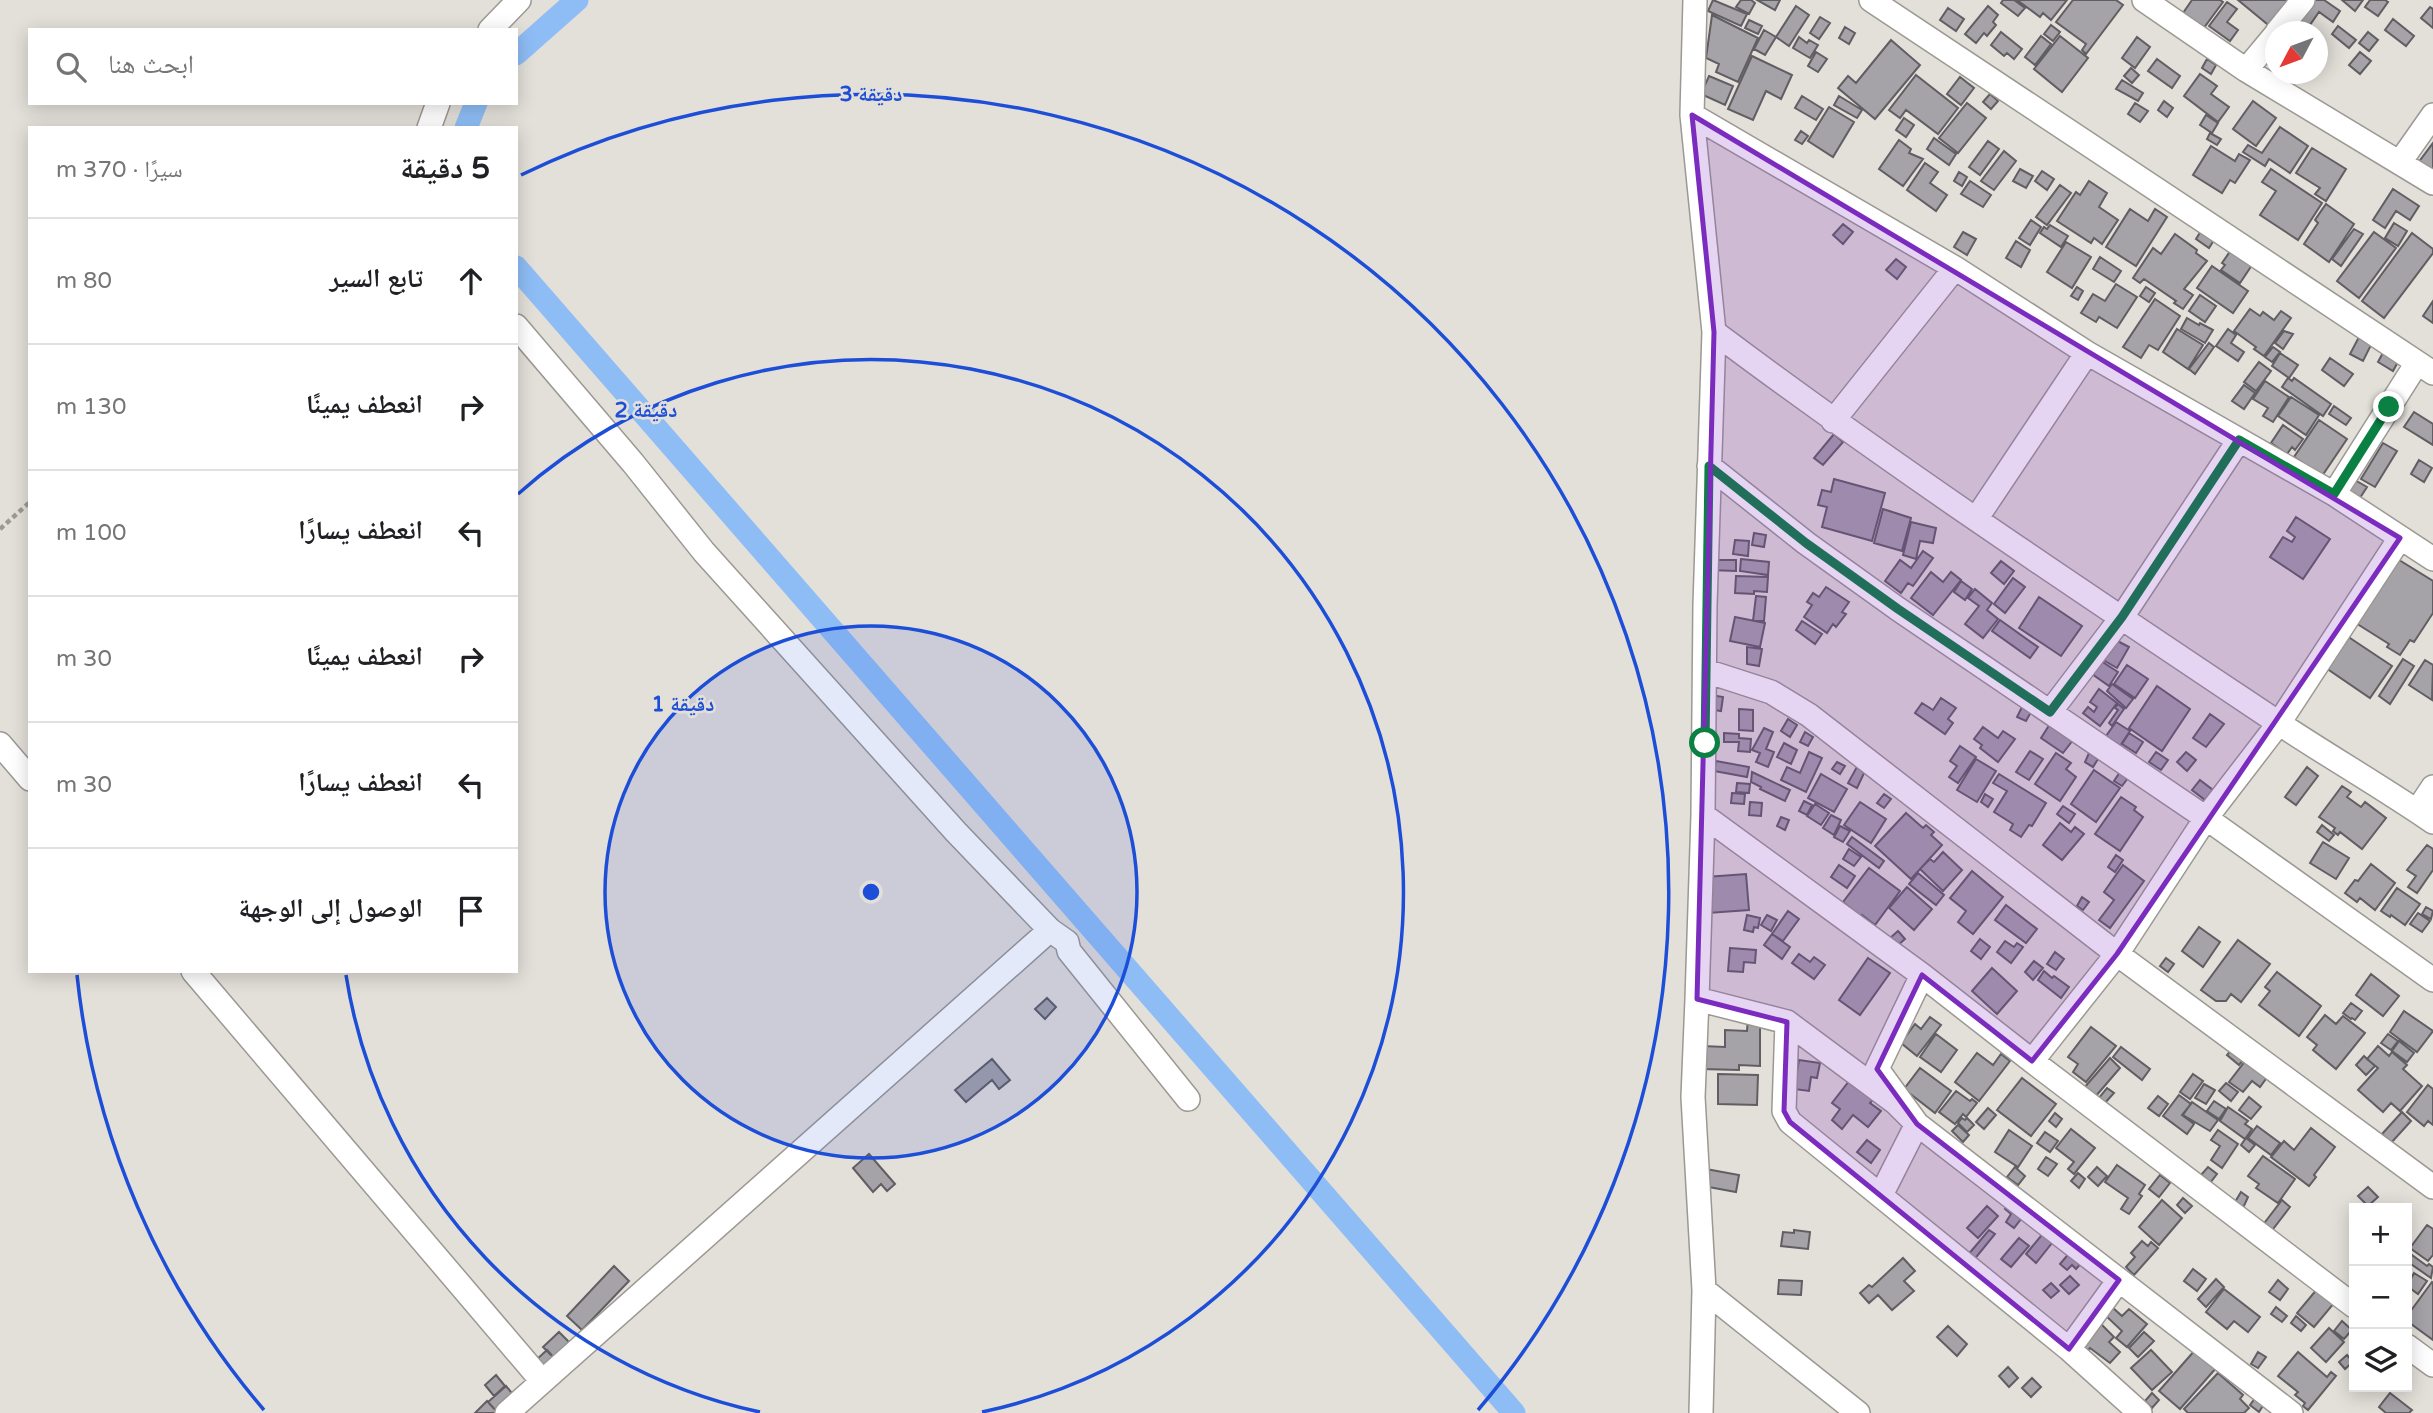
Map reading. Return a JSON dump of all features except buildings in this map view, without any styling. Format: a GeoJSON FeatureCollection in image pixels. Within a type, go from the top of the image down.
{"type":"FeatureCollection","features":[{"type":"Feature","properties":{"kind":"street"},"geometry":{"type":"LineString","coordinates":[[492,28],[519,0]]}},
{"type":"Feature","properties":{"kind":"street"},"geometry":{"type":"LineString","coordinates":[[1695,0],[1692,116],[1714,332],[1703,815],[1693,1097],[1704,1290],[1701,1413]]}},
{"type":"Feature","properties":{"kind":"street"},"geometry":{"type":"LineString","coordinates":[[1871,0],[2425,368],[2334,494]]}},
{"type":"Feature","properties":{"kind":"street"},"geometry":{"type":"LineString","coordinates":[[2144,0],[2246,70],[2433,183]]}},
{"type":"Feature","properties":{"kind":"street"},"geometry":{"type":"LineString","coordinates":[[2286,21],[2303,0]]}},
{"type":"Feature","properties":{"kind":"street"},"geometry":{"type":"LineString","coordinates":[[2246,70],[2265,47]]}},
{"type":"Feature","properties":{"kind":"street"},"geometry":{"type":"LineString","coordinates":[[430,126],[437,105]]}},
{"type":"Feature","properties":{"kind":"street"},"geometry":{"type":"LineString","coordinates":[[2400,162],[2433,115]]}},
{"type":"Feature","properties":{"kind":"street"},"geometry":{"type":"LineString","coordinates":[[1692,116],[1955,268],[2087,353],[2334,494],[2433,559]]}},
{"type":"Feature","properties":{"kind":"street"},"geometry":{"type":"LineString","coordinates":[[1833,421],[1955,268]]}},
{"type":"Feature","properties":{"kind":"street"},"geometry":{"type":"LineString","coordinates":[[518,328],[633,463],[704,552],[956,832],[1051,930],[1069,944],[1069,951],[1188,1099]]}},
{"type":"Feature","properties":{"kind":"street"},"geometry":{"type":"LineString","coordinates":[[1714,332],[1833,421],[1976,519],[2279,723],[2425,817],[2433,787]]}},
{"type":"Feature","properties":{"kind":"street"},"geometry":{"type":"LineString","coordinates":[[1976,519],[2087,353]]}},
{"type":"Feature","properties":{"kind":"street"},"geometry":{"type":"LineString","coordinates":[[2050,712],[2122,617],[2239,440]]}},
{"type":"Feature","properties":{"kind":"street"},"geometry":{"type":"LineString","coordinates":[[1709,466],[1806,543],[1908,616],[2430,972]]}},
{"type":"Feature","properties":{"kind":"street"},"geometry":{"type":"LineString","coordinates":[[2032,1061],[2117,954],[2206,818],[2279,723],[2400,538]]}},
{"type":"Feature","properties":{"kind":"street"},"geometry":{"type":"LineString","coordinates":[[1706,670],[1771,692],[1809,715],[2117,954],[2433,1187]]}},
{"type":"Feature","properties":{"kind":"street"},"geometry":{"type":"LineString","coordinates":[[0,744],[28,777]]}},
{"type":"Feature","properties":{"kind":"street"},"geometry":{"type":"LineString","coordinates":[[1703,815],[1922,975],[2349,1302]]}},
{"type":"Feature","properties":{"kind":"street"},"geometry":{"type":"LineString","coordinates":[[507,1413],[1051,930]]}},
{"type":"Feature","properties":{"kind":"street"},"geometry":{"type":"LineString","coordinates":[[195,973],[542,1381]]}},
{"type":"Feature","properties":{"kind":"street"},"geometry":{"type":"LineString","coordinates":[[1917,1124],[1877,1069],[1922,975]]}},
{"type":"Feature","properties":{"kind":"street"},"geometry":{"type":"LineString","coordinates":[[1697,999],[1787,1022],[1896,1103],[1917,1124],[2291,1413]]}},
{"type":"Feature","properties":{"kind":"street"},"geometry":{"type":"LineString","coordinates":[[1787,1022],[1786,1118],[2068,1349],[2140,1413]]}},
{"type":"Feature","properties":{"kind":"street"},"geometry":{"type":"LineString","coordinates":[[1881,1195],[1917,1124]]}},
{"type":"Feature","properties":{"kind":"street"},"geometry":{"type":"LineString","coordinates":[[2068,1349],[2119,1280]]}},
{"type":"Feature","properties":{"kind":"street"},"geometry":{"type":"LineString","coordinates":[[1704,1290],[1858,1413]]}},
{"type":"Feature","properties":{"kind":"street"},"geometry":{"type":"LineString","coordinates":[[2412,1350],[2433,1365]]}},
{"type":"Feature","properties":{"kind":"path"},"geometry":{"type":"LineString","coordinates":[[0,529],[28,504]]}},
{"type":"Feature","properties":{"kind":"highlighted area"},"geometry":{"type":"Polygon","coordinates":[[[1692,115],[2400,538],[2117,954],[2032,1061],[1922,975],[1877,1069],[1917,1124],[2119,1280],[2069,1349],[1790,1122],[1784,1111],[1787,1022],[1697,999],[1714,332],[1692,115]]]}},
{"type":"Feature","properties":{"kind":"waterway"},"geometry":{"type":"LineString","coordinates":[[518,52],[577,0]]}},
{"type":"Feature","properties":{"kind":"waterway"},"geometry":{"type":"LineString","coordinates":[[467,126],[475,105]]}},
{"type":"Feature","properties":{"kind":"waterway"},"geometry":{"type":"LineString","coordinates":[[518,269],[1514,1413]]}},
{"type":"Feature","properties":{"kind":"route"},"geometry":{"type":"LineString","coordinates":[[1705,743],[1709,466],[1806,543],[2050,712],[2122,617],[2239,440],[2334,494],[2389,407]]}}]}
